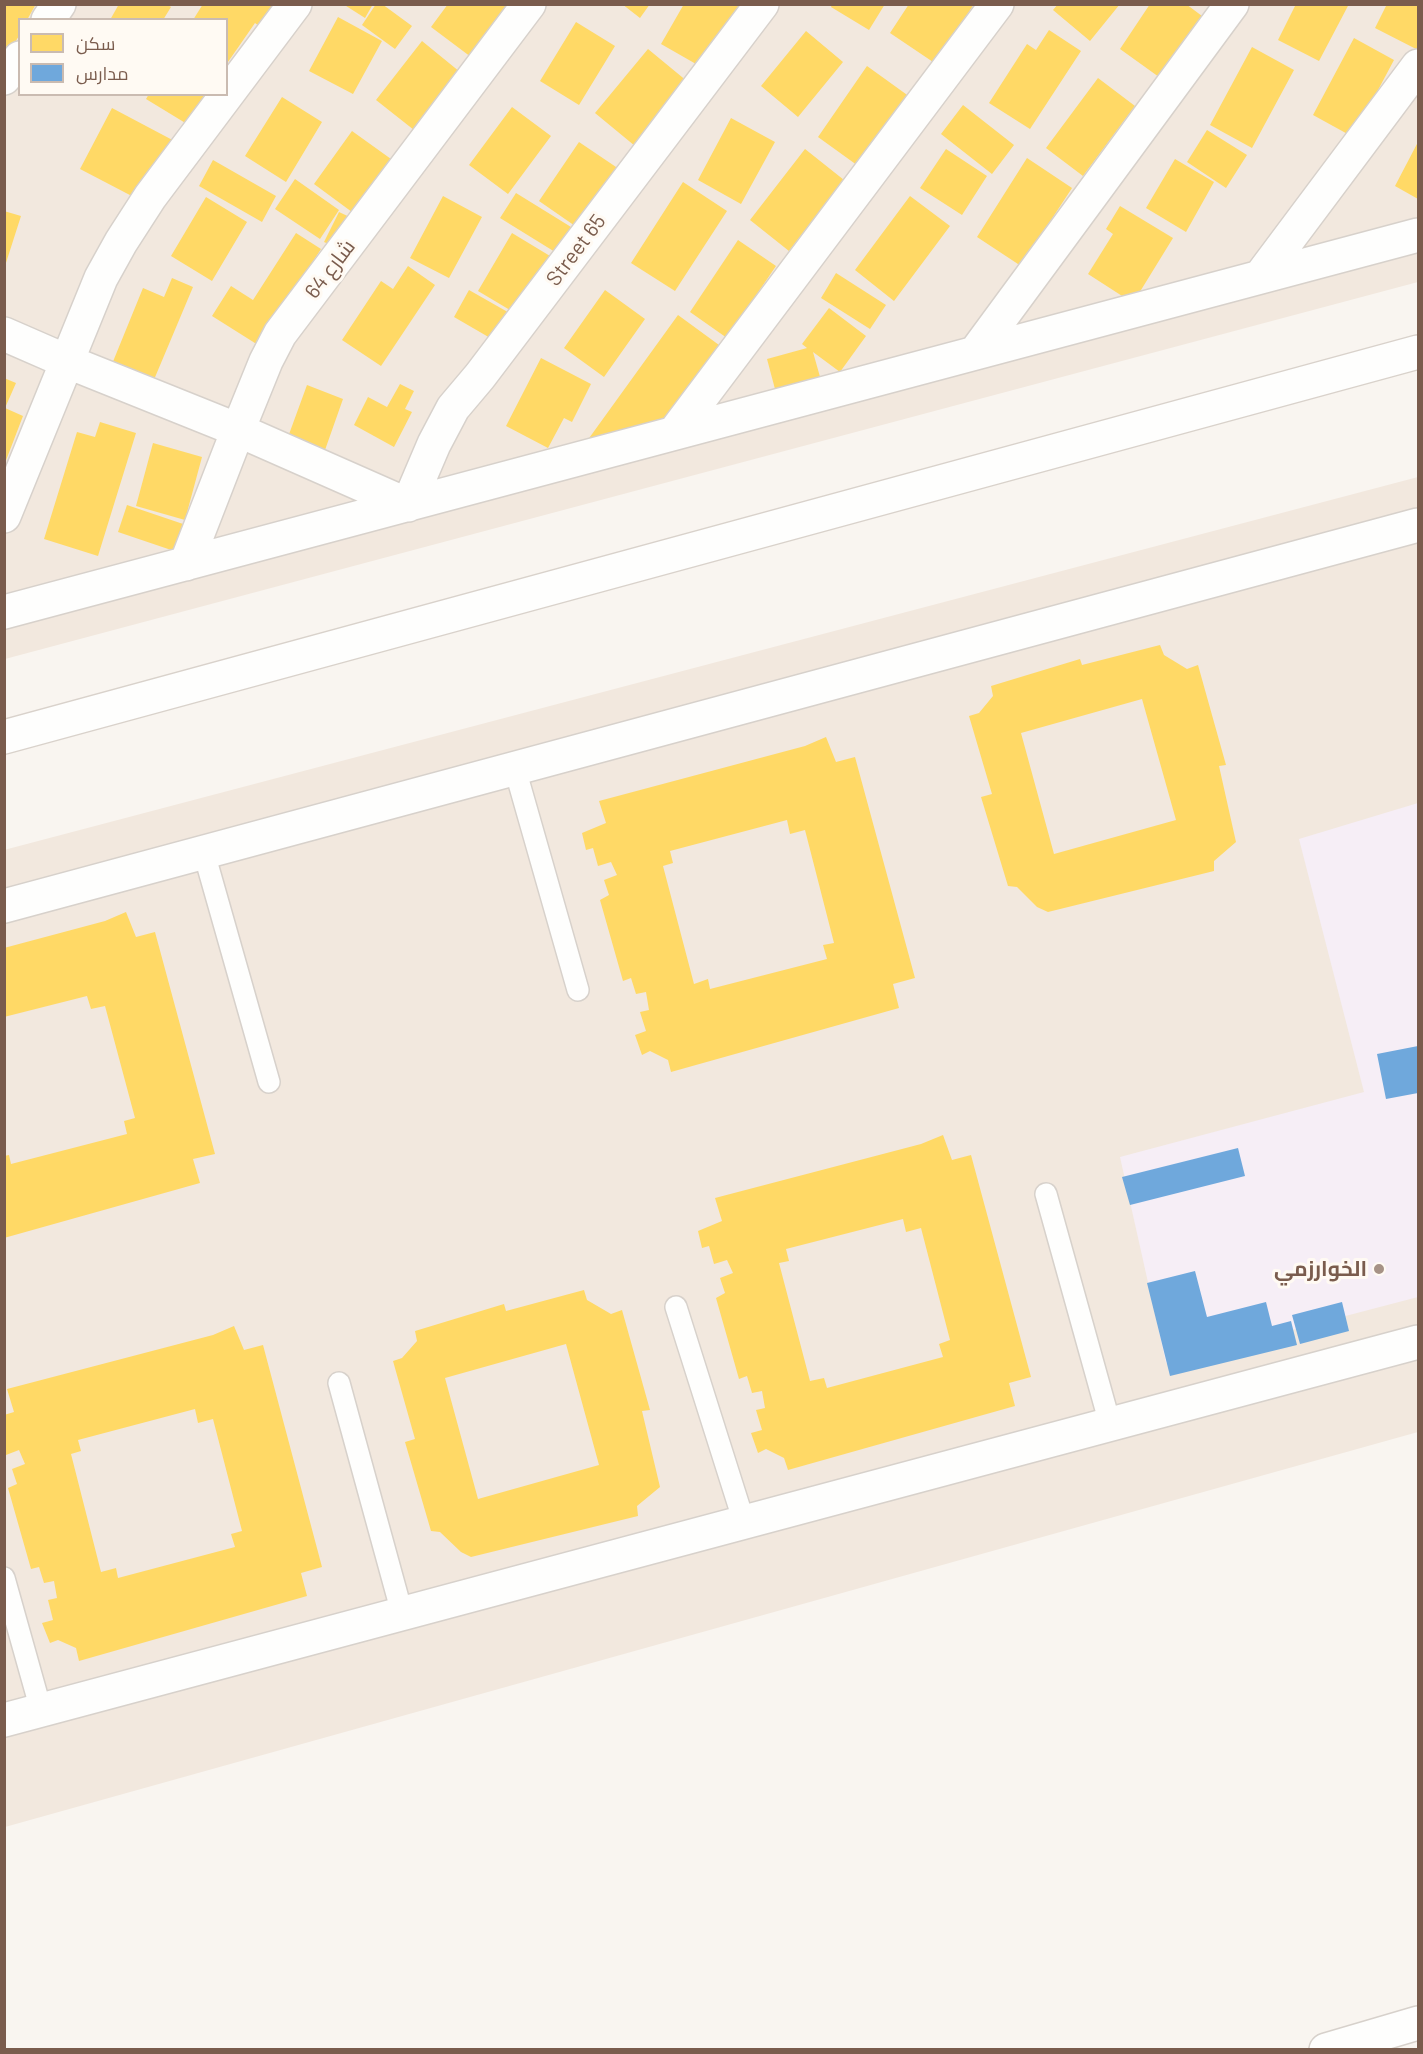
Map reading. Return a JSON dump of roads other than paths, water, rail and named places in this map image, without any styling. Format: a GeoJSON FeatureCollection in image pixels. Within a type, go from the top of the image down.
{"type":"FeatureCollection","features":[{"type":"Feature","properties":{"kind":"street"},"geometry":{"type":"LineString","coordinates":[[50,18],[60,4]]}},
{"type":"Feature","properties":{"kind":"street"},"geometry":{"type":"LineString","coordinates":[[228,93],[295,4]]}},
{"type":"Feature","properties":{"kind":"street","name":"شارع 64"},"geometry":{"type":"LineString","coordinates":[[186,564],[237,430],[280,334],[529,4]]}},
{"type":"Feature","properties":{"kind":"street","name":"Street 65"},"geometry":{"type":"LineString","coordinates":[[408,505],[434,444],[453,408],[762,4]]}},
{"type":"Feature","properties":{"kind":"street"},"geometry":{"type":"LineString","coordinates":[[675,432],[997,4]]}},
{"type":"Feature","properties":{"kind":"street"},"geometry":{"type":"LineString","coordinates":[[975,353],[1232,4]]}},
{"type":"Feature","properties":{"kind":"street"},"geometry":{"type":"LineString","coordinates":[[4,78],[18,60]]}},
{"type":"Feature","properties":{"kind":"street"},"geometry":{"type":"LineString","coordinates":[[1260,277],[1419,66]]}},
{"type":"Feature","properties":{"kind":"street"},"geometry":{"type":"LineString","coordinates":[[4,516],[101,278],[150,197],[226,96]]}},
{"type":"Feature","properties":{"kind":"street"},"geometry":{"type":"LineString","coordinates":[[4,612],[1419,234]]}},
{"type":"Feature","properties":{"kind":"street"},"geometry":{"type":"LineString","coordinates":[[4,334],[66,362],[237,430],[408,505]]}},
{"type":"Feature","properties":{"kind":"street"},"geometry":{"type":"LineString","coordinates":[[4,737],[1419,352]]}},
{"type":"Feature","properties":{"kind":"street"},"geometry":{"type":"LineString","coordinates":[[4,906],[1419,525]]}},
{"type":"Feature","properties":{"kind":"street"},"geometry":{"type":"LineString","coordinates":[[4,1720],[1419,1342]]}},
{"type":"Feature","properties":{"kind":"street"},"geometry":{"type":"LineString","coordinates":[[1326,2049],[1419,2023]]}},
{"type":"Feature","properties":{"kind":"lane"},"geometry":{"type":"LineString","coordinates":[[515,768],[578,990]]}},
{"type":"Feature","properties":{"kind":"lane"},"geometry":{"type":"LineString","coordinates":[[204,853],[269,1082]]}},
{"type":"Feature","properties":{"kind":"lane"},"geometry":{"type":"LineString","coordinates":[[1046,1194],[1110,1424]]}},
{"type":"Feature","properties":{"kind":"lane"},"geometry":{"type":"LineString","coordinates":[[676,1307],[744,1522]]}},
{"type":"Feature","properties":{"kind":"lane"},"geometry":{"type":"LineString","coordinates":[[339,1383],[402,1613]]}},
{"type":"Feature","properties":{"kind":"lane"},"geometry":{"type":"LineString","coordinates":[[4,1578],[41,1710]]}},
{"type":"Feature","properties":{"kind":"place","name":"الخوارزمي"},"geometry":{"type":"Point","coordinates":[1379,1269]}}]}
